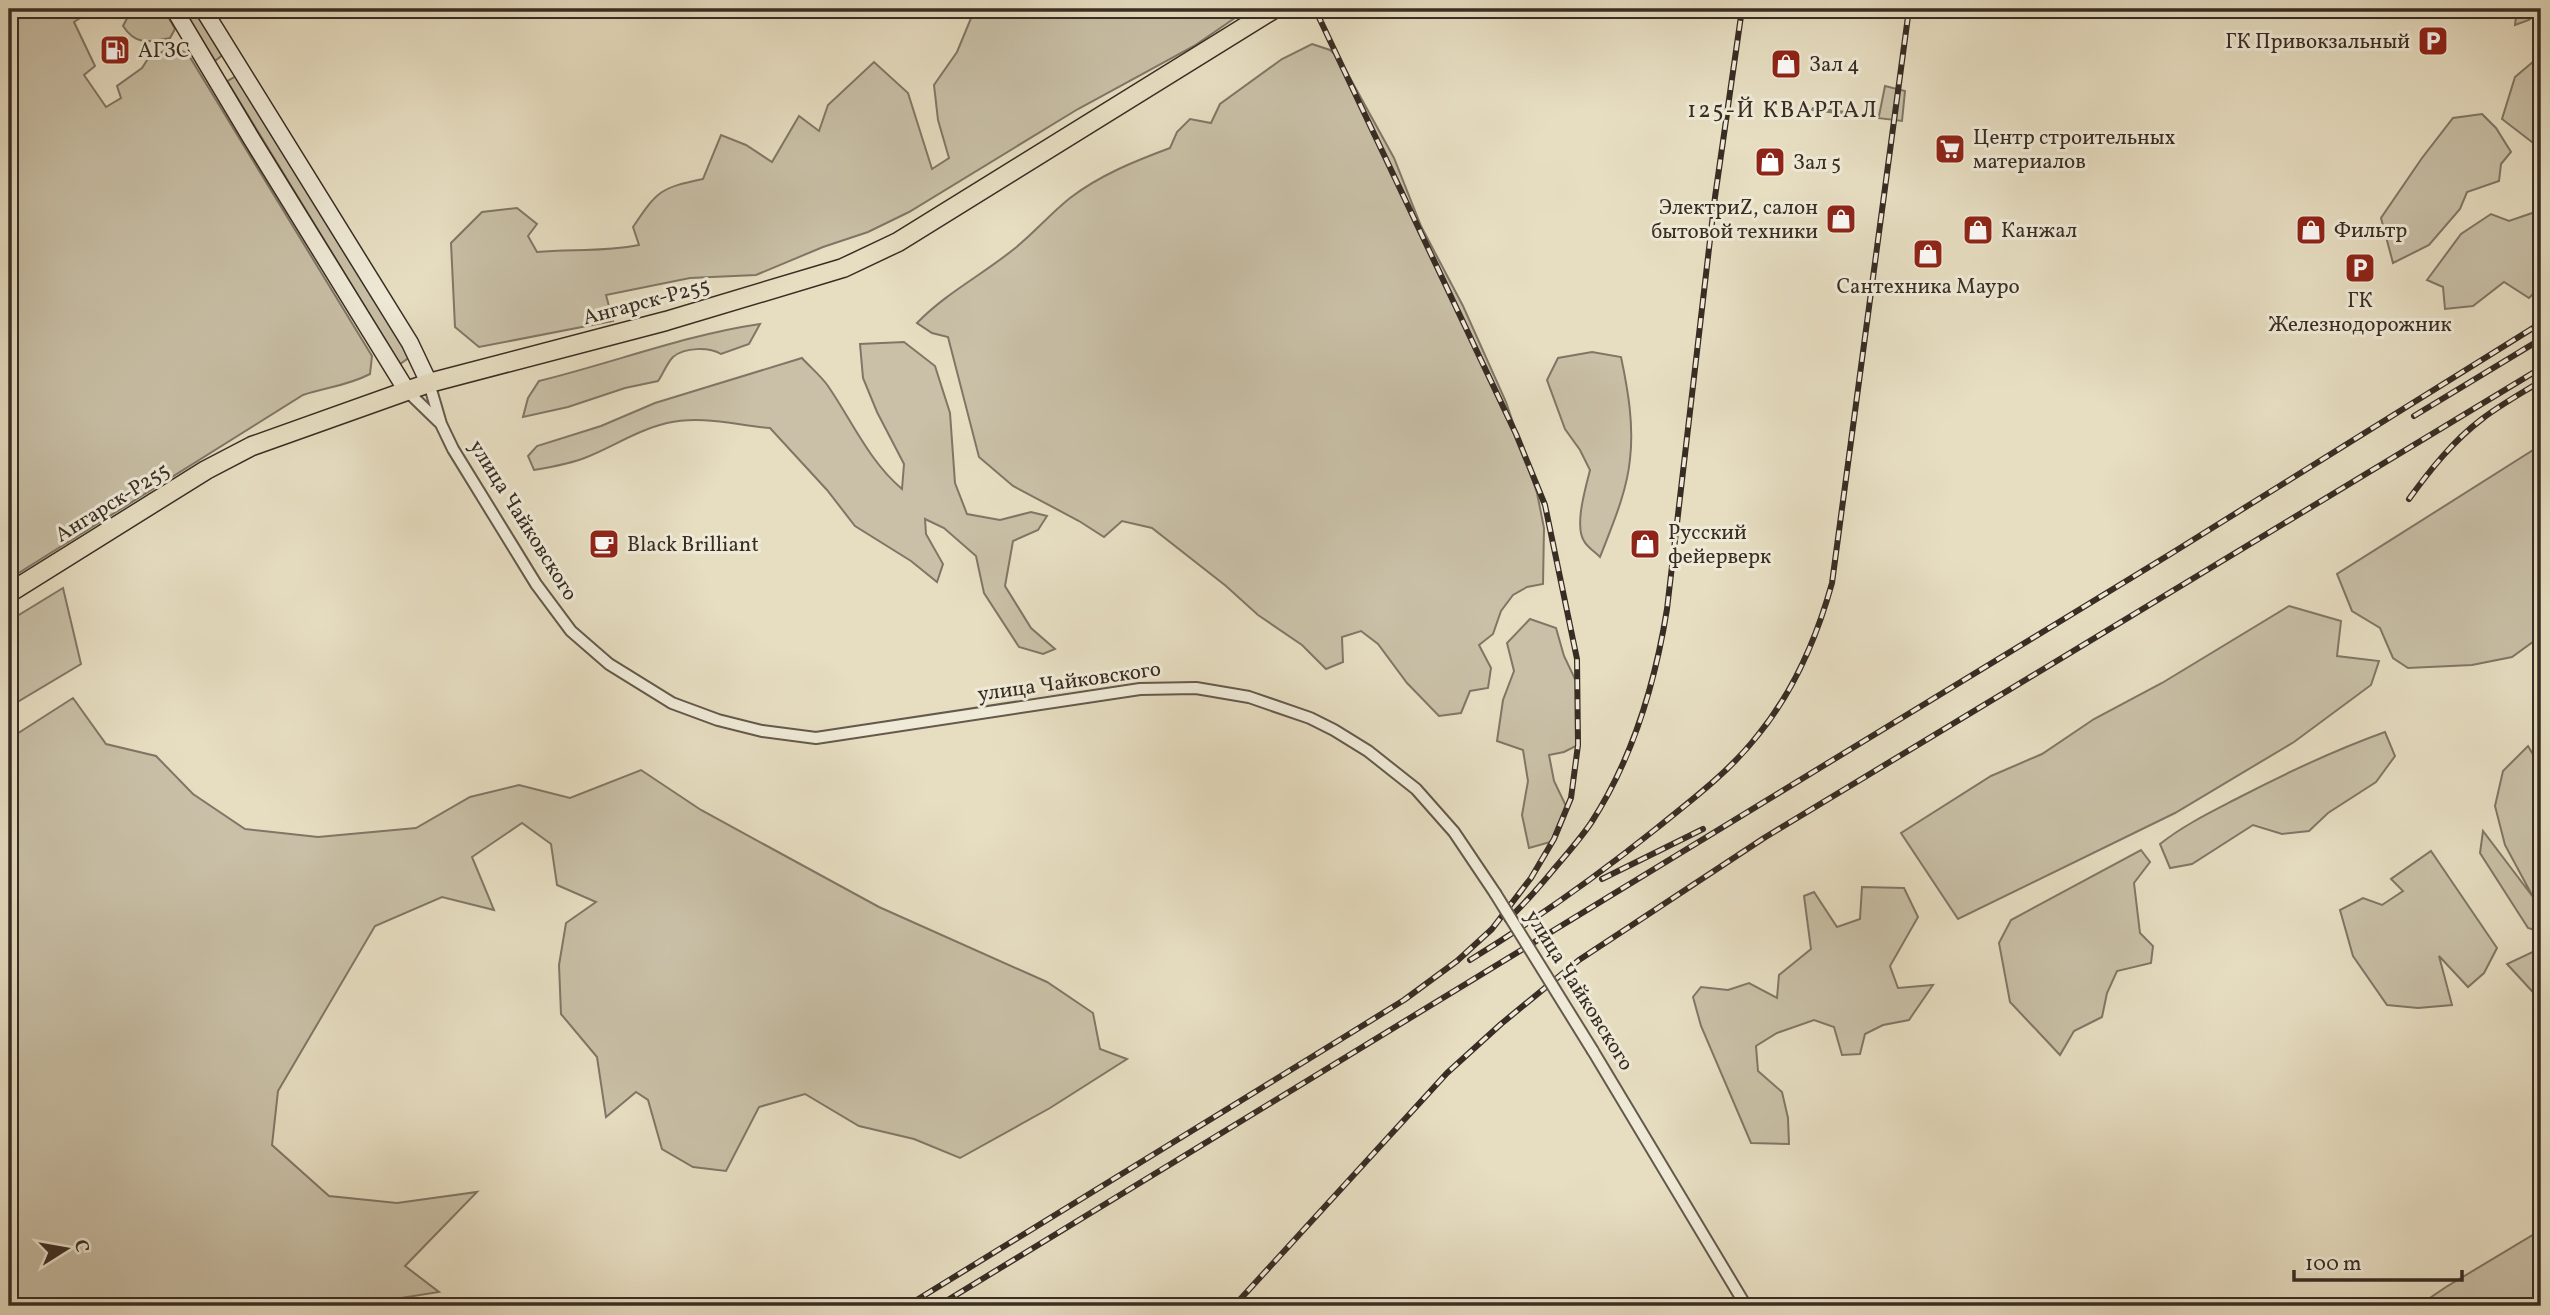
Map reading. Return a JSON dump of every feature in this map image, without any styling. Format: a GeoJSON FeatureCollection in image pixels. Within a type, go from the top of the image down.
{"type":"FeatureCollection","features":[{"type":"Feature","properties":{"kind":"main road","name":"улица Чайковского"},"geometry":{"type":"LineString","coordinates":[[174,9],[407,391]]}},
{"type":"Feature","properties":{"kind":"main road","name":"улица Чайковского"},"geometry":{"type":"LineString","coordinates":[[203,9],[410,343],[429,383]]}},
{"type":"Feature","properties":{"kind":"main road","name":"Ангарск-Р255"},"geometry":{"type":"LineString","coordinates":[[9,593],[206,470],[253,446],[429,383],[666,321],[860,261],[898,242],[1274,9]]}},
{"type":"Feature","properties":{"kind":"street","name":"улица Чайковского"},"geometry":{"type":"LineString","coordinates":[[429,383],[441,424],[453,449],[536,584],[570,631],[609,664],[672,703],[718,720],[762,731],[816,738],[1140,689],[1196,688],[1249,697],[1310,718],[1368,751],[1416,789],[1454,832],[1495,892],[1594,1051],[1746,1306]]}},
{"type":"Feature","properties":{"kind":"street","name":"улица Чайковского"},"geometry":{"type":"LineString","coordinates":[[407,391],[441,424]]}},
{"type":"Feature","properties":{"kind":"shaded area"},"geometry":{"type":"Polygon","coordinates":[[[9,9],[94,9],[74,22],[95,66],[84,75],[106,107],[121,98],[117,86],[142,68],[149,57],[174,47],[188,54],[372,356],[370,374],[303,395],[9,579],[9,9]]]}},
{"type":"Feature","properties":{"kind":"shaded area"},"geometry":{"type":"Polygon","coordinates":[[[132,9],[164,9],[175,29],[170,38],[144,41],[133,37],[123,26],[132,9]]]}},
{"type":"Feature","properties":{"kind":"shaded area"},"geometry":{"type":"Polygon","coordinates":[[[183,9],[197,9],[225,53],[215,61],[183,9]]]}},
{"type":"Feature","properties":{"kind":"shaded area"},"geometry":{"type":"Polygon","coordinates":[[[977,9],[1248,9],[1194,46],[1078,109],[909,212],[868,232],[823,247],[756,275],[690,278],[606,295],[613,321],[479,347],[455,327],[451,243],[482,212],[517,208],[537,224],[528,236],[537,252],[639,245],[633,227],[648,205],[669,188],[703,179],[721,135],[746,145],[772,162],[799,116],[819,131],[828,105],[874,62],[908,93],[932,169],[949,158],[938,120],[934,85],[957,52],[977,9]]]}},
{"type":"Feature","properties":{"kind":"shaded area"},"geometry":{"type":"Polygon","coordinates":[[[2517,9],[2541,9],[2529,20],[2515,25],[2517,9]]]}},
{"type":"Feature","properties":{"kind":"shaded area"},"geometry":{"type":"Polygon","coordinates":[[[1312,44],[1330,50],[1339,58],[1394,158],[1421,226],[1463,306],[1506,402],[1537,493],[1544,528],[1543,584],[1527,587],[1513,595],[1501,611],[1493,634],[1479,645],[1491,668],[1488,688],[1470,691],[1461,713],[1439,716],[1407,683],[1378,644],[1361,631],[1342,637],[1343,662],[1326,669],[1302,645],[1258,615],[1226,586],[1152,528],[1122,521],[1104,537],[1013,486],[979,457],[948,337],[932,333],[917,323],[940,302],[1014,249],[1081,190],[1118,169],[1170,148],[1177,132],[1190,119],[1211,123],[1220,104],[1282,59],[1312,44]]]}},
{"type":"Feature","properties":{"kind":"shaded area"},"geometry":{"type":"Polygon","coordinates":[[[2534,61],[2541,65],[2541,149],[2502,119],[2515,77],[2534,61]]]}},
{"type":"Feature","properties":{"kind":"shaded area"},"geometry":{"type":"Polygon","coordinates":[[[238,75],[410,357],[400,364],[227,81],[238,75]]]}},
{"type":"Feature","properties":{"kind":"shaded area"},"geometry":{"type":"Polygon","coordinates":[[[1885,86],[1905,91],[1902,121],[1812,110],[1879,116],[1885,86]]]}},
{"type":"Feature","properties":{"kind":"shaded area"},"geometry":{"type":"Polygon","coordinates":[[[2482,114],[2496,128],[2511,152],[2501,164],[2499,181],[2467,192],[2460,209],[2429,245],[2393,263],[2381,218],[2453,118],[2482,114]]]}},
{"type":"Feature","properties":{"kind":"shaded area"},"geometry":{"type":"Polygon","coordinates":[[[2541,210],[2541,286],[2529,298],[2504,282],[2473,306],[2445,309],[2443,287],[2427,280],[2461,234],[2491,214],[2509,221],[2541,210]]]}},
{"type":"Feature","properties":{"kind":"shaded area"},"geometry":{"type":"Polygon","coordinates":[[[760,324],[749,344],[721,354],[697,349],[678,354],[671,359],[658,381],[523,417],[528,398],[539,381],[677,342],[760,324]]]}},
{"type":"Feature","properties":{"kind":"shaded area"},"geometry":{"type":"Polygon","coordinates":[[[904,342],[935,366],[950,413],[955,483],[967,514],[1000,520],[1031,512],[1047,516],[1038,530],[1013,541],[1005,586],[1031,628],[1055,649],[1043,654],[1019,647],[984,593],[976,556],[944,528],[925,519],[926,534],[943,564],[937,582],[911,561],[855,526],[827,490],[770,428],[706,420],[680,421],[646,430],[587,457],[561,465],[534,470],[528,456],[537,446],[601,426],[655,403],[802,358],[825,382],[870,453],[902,489],[904,464],[863,378],[860,344],[904,342]]]}},
{"type":"Feature","properties":{"kind":"shaded area"},"geometry":{"type":"Polygon","coordinates":[[[1592,352],[1621,357],[1631,420],[1626,484],[1600,557],[1585,543],[1580,526],[1590,470],[1565,429],[1547,380],[1558,358],[1592,352]]]}},
{"type":"Feature","properties":{"kind":"shaded area"},"geometry":{"type":"Polygon","coordinates":[[[2541,445],[2541,636],[2512,657],[2472,665],[2408,668],[2393,658],[2380,628],[2352,611],[2337,574],[2541,445]]]}},
{"type":"Feature","properties":{"kind":"shaded area"},"geometry":{"type":"Polygon","coordinates":[[[63,588],[81,664],[9,707],[9,621],[63,588]]]}},
{"type":"Feature","properties":{"kind":"shaded area"},"geometry":{"type":"Polygon","coordinates":[[[2289,606],[2341,621],[2337,656],[2379,661],[2371,685],[2294,742],[2175,813],[1958,919],[1901,833],[1991,776],[2042,754],[2094,719],[2162,683],[2289,606]]]}},
{"type":"Feature","properties":{"kind":"shaded area"},"geometry":{"type":"Polygon","coordinates":[[[1530,619],[1556,628],[1564,656],[1576,681],[1580,744],[1564,752],[1549,755],[1554,781],[1566,806],[1554,841],[1529,848],[1522,815],[1528,781],[1523,750],[1497,741],[1503,700],[1514,671],[1507,643],[1530,619]]]}},
{"type":"Feature","properties":{"kind":"shaded area"},"geometry":{"type":"Polygon","coordinates":[[[73,698],[106,744],[156,756],[193,794],[245,829],[318,837],[416,828],[470,797],[519,785],[570,798],[641,770],[701,810],[879,907],[1047,982],[1093,1013],[1100,1049],[1127,1059],[1050,1108],[960,1158],[914,1139],[859,1126],[805,1094],[759,1107],[726,1171],[693,1167],[662,1149],[648,1100],[636,1092],[606,1117],[597,1057],[561,1014],[559,965],[566,923],[596,902],[557,885],[551,844],[522,823],[472,857],[494,910],[442,897],[375,926],[278,1091],[272,1145],[329,1196],[397,1203],[477,1192],[405,1266],[439,1292],[362,1306],[9,1306],[9,739],[73,698]]]}},
{"type":"Feature","properties":{"kind":"shaded area"},"geometry":{"type":"Polygon","coordinates":[[[2385,732],[2395,756],[2376,782],[2328,813],[2309,831],[2282,834],[2253,825],[2192,864],[2170,868],[2160,844],[2179,831],[2292,771],[2385,732]]]}},
{"type":"Feature","properties":{"kind":"shaded area"},"geometry":{"type":"Polygon","coordinates":[[[2528,746],[2541,768],[2541,932],[2528,928],[2480,853],[2483,831],[2533,897],[2505,845],[2495,806],[2503,771],[2528,746]]]}},
{"type":"Feature","properties":{"kind":"shaded area"},"geometry":{"type":"Polygon","coordinates":[[[2141,850],[2150,862],[2134,883],[2140,933],[2153,946],[2151,963],[2117,971],[2107,993],[2102,1017],[2074,1031],[2060,1055],[2010,1002],[1999,943],[2011,920],[2141,850]]]}},
{"type":"Feature","properties":{"kind":"shaded area"},"geometry":{"type":"Polygon","coordinates":[[[2431,851],[2497,948],[2484,973],[2468,987],[2439,956],[2452,1005],[2418,1008],[2387,1005],[2353,956],[2340,910],[2363,898],[2382,905],[2403,891],[2391,879],[2431,851]]]}},
{"type":"Feature","properties":{"kind":"shaded area"},"geometry":{"type":"Polygon","coordinates":[[[1862,887],[1904,888],[1918,917],[1890,966],[1898,988],[1933,985],[1909,1020],[1883,1025],[1865,1034],[1860,1054],[1842,1055],[1834,1027],[1814,1020],[1777,1033],[1756,1046],[1758,1071],[1782,1092],[1788,1118],[1789,1144],[1751,1143],[1701,1026],[1693,997],[1701,987],[1728,990],[1749,983],[1777,998],[1779,975],[1811,949],[1804,896],[1814,892],[1837,927],[1860,919],[1862,887]]]}},
{"type":"Feature","properties":{"kind":"shaded area"},"geometry":{"type":"Polygon","coordinates":[[[2541,948],[2541,1001],[2507,964],[2541,948]]]}},
{"type":"Feature","properties":{"kind":"shaded area"},"geometry":{"type":"Polygon","coordinates":[[[2541,1230],[2541,1306],[2418,1306],[2446,1287],[2541,1230]]]}},
{"type":"Feature","properties":{"kind":"railway"},"geometry":{"type":"LineString","coordinates":[[907,1306],[1404,1000],[1457,961],[1492,929],[1531,878],[1554,839],[1571,798],[1578,745],[1577,659],[1545,505],[1516,434],[1315,9]]}},
{"type":"Feature","properties":{"kind":"railway"},"geometry":{"type":"LineString","coordinates":[[1507,920],[1532,895],[1591,823],[1619,773],[1649,693],[1667,609],[1715,197],[1742,9]]}},
{"type":"Feature","properties":{"kind":"railway"},"geometry":{"type":"LineString","coordinates":[[1470,960],[1589,880],[1710,785],[1735,761],[1771,718],[1803,663],[1832,583],[1909,9]]}},
{"type":"Feature","properties":{"kind":"railway"},"geometry":{"type":"LineString","coordinates":[[938,1306],[2172,553],[2541,323]]}},
{"type":"Feature","properties":{"kind":"railway"},"geometry":{"type":"LineString","coordinates":[[2414,416],[2541,339]]}},
{"type":"Feature","properties":{"kind":"railway"},"geometry":{"type":"LineString","coordinates":[[1234,1306],[1447,1073],[1501,1024],[1579,960],[1764,838],[2541,368]]}},
{"type":"Feature","properties":{"kind":"railway"},"geometry":{"type":"LineString","coordinates":[[2409,499],[2442,456],[2471,428],[2541,381]]}},
{"type":"Feature","properties":{"kind":"railway"},"geometry":{"type":"LineString","coordinates":[[1602,879],[1703,829]]}},
{"type":"Feature","properties":{"kind":"place","name":"ГК Привокзальный"},"geometry":{"type":"Point","coordinates":[2433,41]}},
{"type":"Feature","properties":{"kind":"place","name":"АГЗС"},"geometry":{"type":"Point","coordinates":[115,50]}},
{"type":"Feature","properties":{"kind":"place","name":"Зал 4"},"geometry":{"type":"Point","coordinates":[1786,64]}},
{"type":"Feature","properties":{"kind":"place","name":"Центр строительных материалов"},"geometry":{"type":"Point","coordinates":[1950,149]}},
{"type":"Feature","properties":{"kind":"place","name":"Зал 5"},"geometry":{"type":"Point","coordinates":[1770,162]}},
{"type":"Feature","properties":{"kind":"place","name":"ЭлектриZ, салон бытовой техники"},"geometry":{"type":"Point","coordinates":[1841,219]}},
{"type":"Feature","properties":{"kind":"place","name":"Канжал"},"geometry":{"type":"Point","coordinates":[1978,230]}},
{"type":"Feature","properties":{"kind":"place","name":"Фильтр"},"geometry":{"type":"Point","coordinates":[2311,230]}},
{"type":"Feature","properties":{"kind":"place","name":"Сантехника Мауро"},"geometry":{"type":"Point","coordinates":[1928,254]}},
{"type":"Feature","properties":{"kind":"place","name":"ГК Железнодорожник"},"geometry":{"type":"Point","coordinates":[2360,268]}},
{"type":"Feature","properties":{"kind":"place","name":"Black Brilliant"},"geometry":{"type":"Point","coordinates":[604,544]}},
{"type":"Feature","properties":{"kind":"place","name":"Русский фейерверк"},"geometry":{"type":"Point","coordinates":[1645,544]}},
{"type":"Feature","properties":{"kind":"district","name":"125-Й КВАРТАЛ"},"geometry":{"type":"Point","coordinates":[1783,109]}}]}
